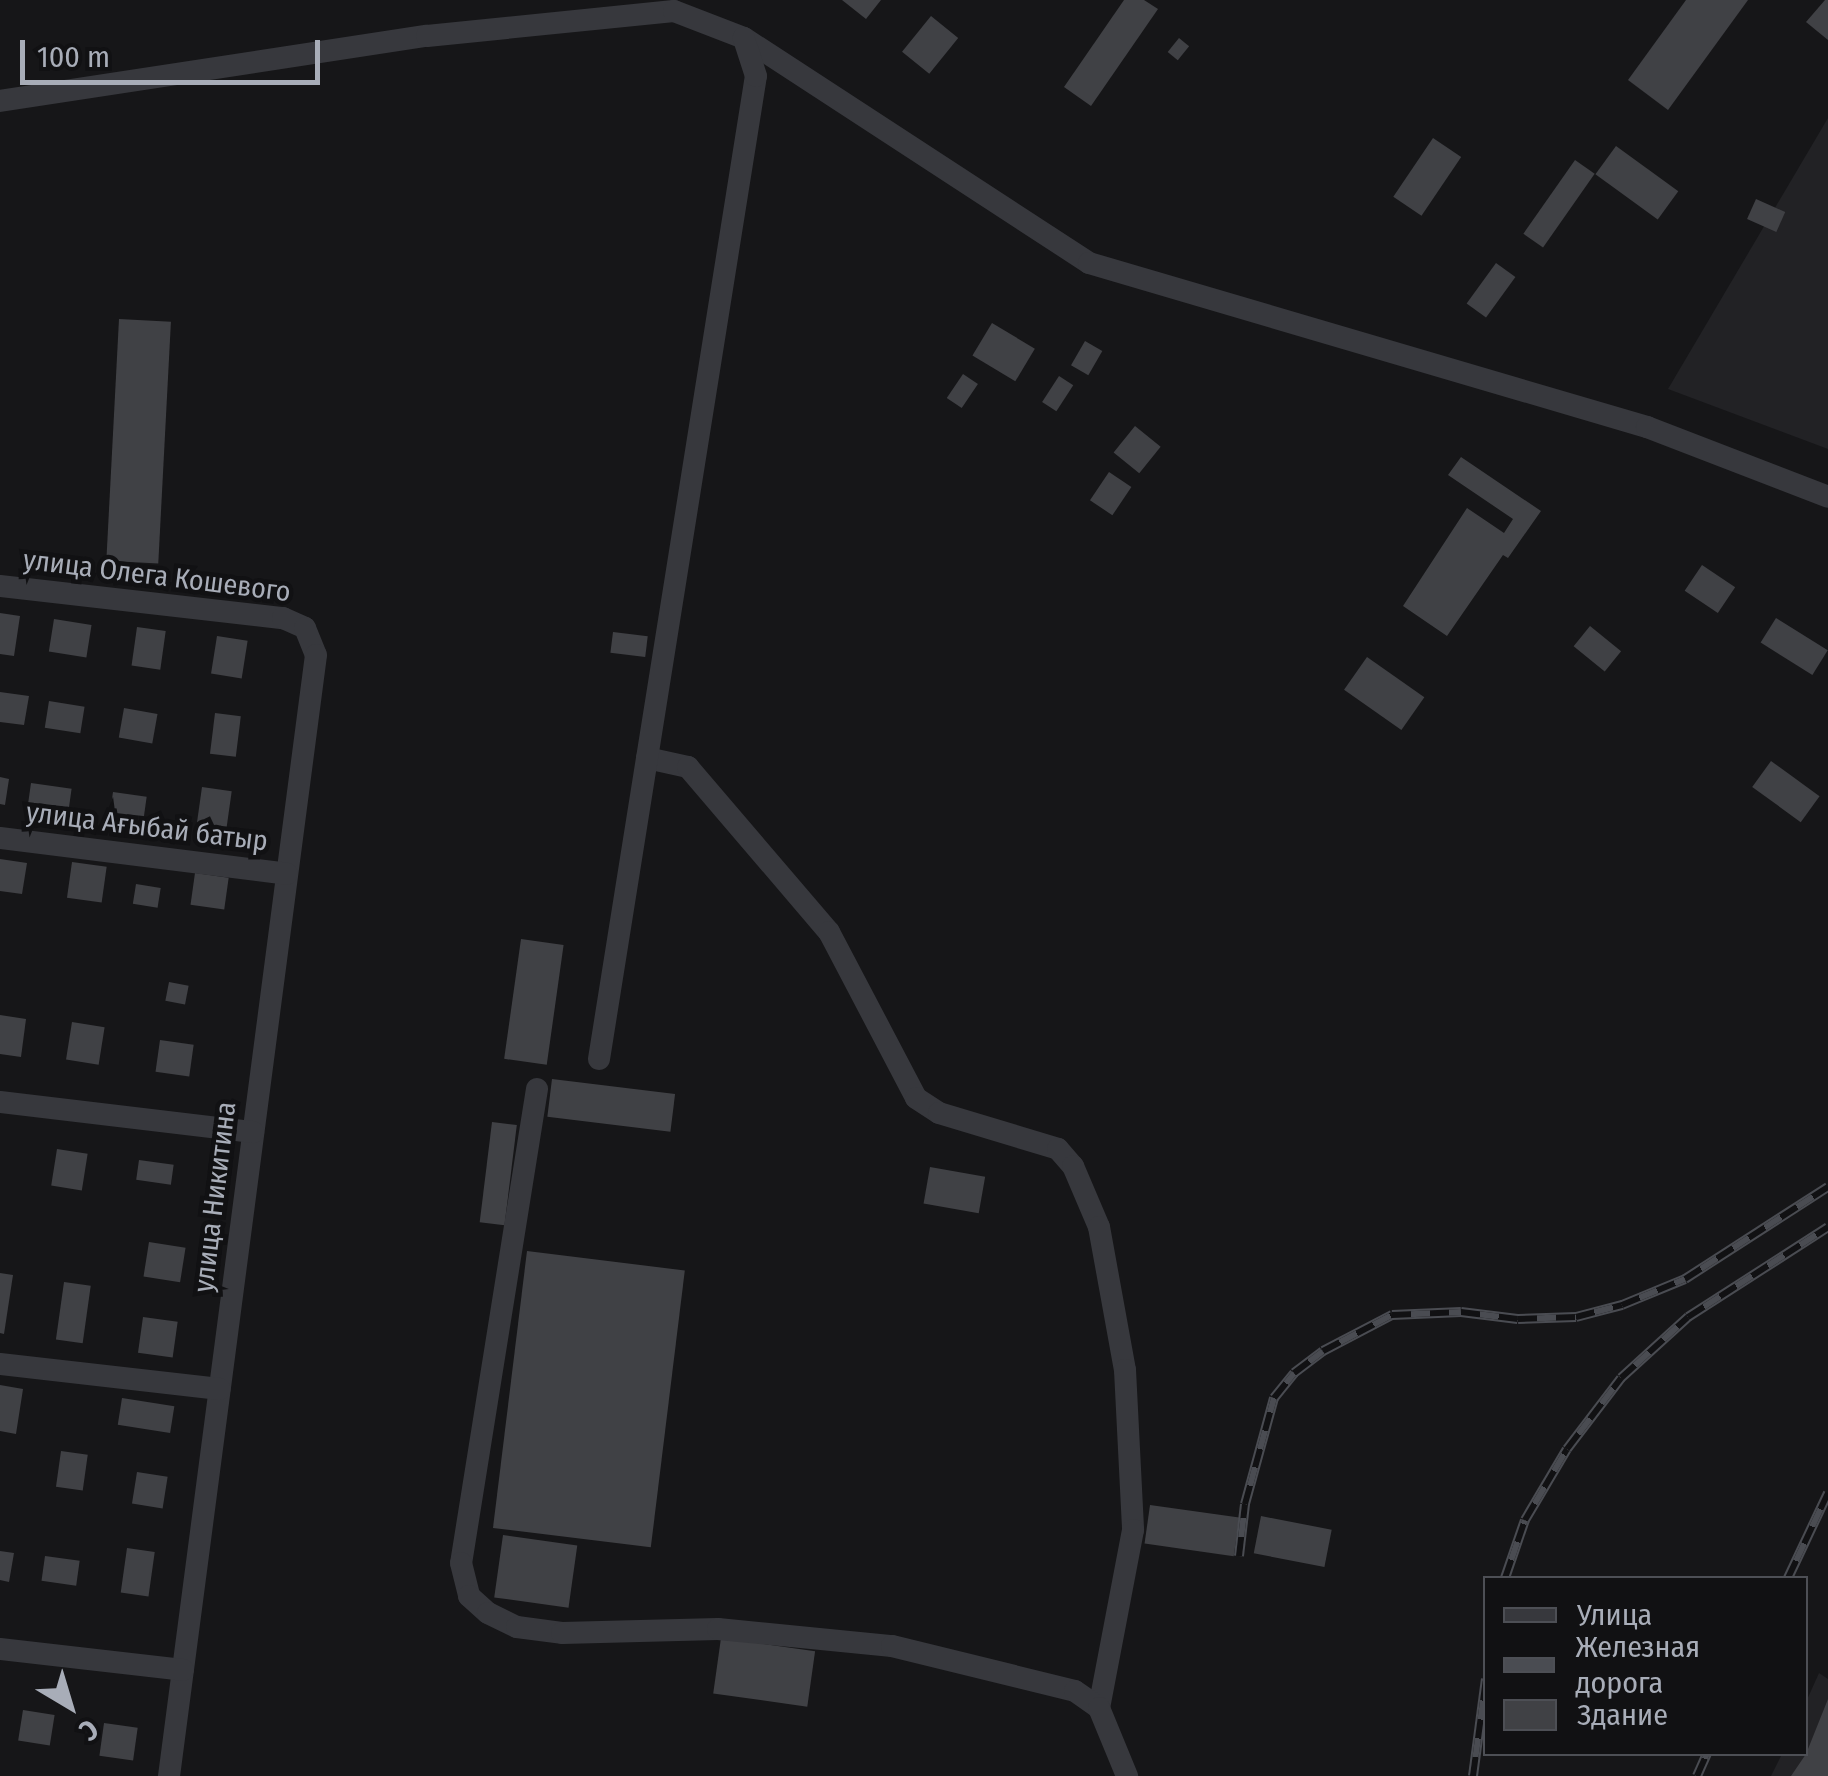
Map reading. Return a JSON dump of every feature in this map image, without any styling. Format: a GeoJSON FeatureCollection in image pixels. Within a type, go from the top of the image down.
{"type":"FeatureCollection","features":[{"type":"Feature","properties":{"kind":"street"},"geometry":{"type":"LineString","coordinates":[[0,102],[427,36],[674,11],[744,38],[1089,263],[1647,427],[1828,496]]}},
{"type":"Feature","properties":{"kind":"street"},"geometry":{"type":"LineString","coordinates":[[599,1059],[756,76],[744,38]]}},
{"type":"Feature","properties":{"kind":"street","name":"улица Олега Кошевого"},"geometry":{"type":"LineString","coordinates":[[0,586],[284,618],[304,628]]}},
{"type":"Feature","properties":{"kind":"street","name":"улица Никитина"},"geometry":{"type":"LineString","coordinates":[[169,1776],[316,654],[304,628]]}},
{"type":"Feature","properties":{"kind":"street"},"geometry":{"type":"LineString","coordinates":[[647,758],[688,767],[829,932],[916,1098],[939,1112],[1058,1149],[1074,1166],[1099,1227],[1125,1370],[1133,1530],[1098,1708]]}},
{"type":"Feature","properties":{"kind":"street","name":"улица Ағыбай батыр"},"geometry":{"type":"LineString","coordinates":[[0,838],[288,874]]}},
{"type":"Feature","properties":{"kind":"street"},"geometry":{"type":"LineString","coordinates":[[537,1089],[461,1563],[470,1596],[488,1613],[518,1627],[562,1633],[718,1628],[892,1646],[1074,1691],[1098,1708],[1127,1776]]}},
{"type":"Feature","properties":{"kind":"street"},"geometry":{"type":"LineString","coordinates":[[0,1102],[254,1132]]}},
{"type":"Feature","properties":{"kind":"street"},"geometry":{"type":"LineString","coordinates":[[0,1364],[220,1389]]}},
{"type":"Feature","properties":{"kind":"street"},"geometry":{"type":"LineString","coordinates":[[0,1649],[183,1670]]}},
{"type":"Feature","properties":{"kind":"shaded area"},"geometry":{"type":"Polygon","coordinates":[[[1828,118],[1828,449],[1668,389],[1828,118]]]}},
{"type":"Feature","properties":{"kind":"shaded area"},"geometry":{"type":"Polygon","coordinates":[[[1819,1673],[1828,1679],[1828,1776],[1771,1776],[1781,1756],[1808,1756],[1808,1698],[1819,1673]]]}},
{"type":"Feature","properties":{"kind":"building"},"geometry":{"type":"Polygon","coordinates":[[[842,0],[881,0],[866,19],[842,0]]]}},
{"type":"Feature","properties":{"kind":"building"},"geometry":{"type":"Polygon","coordinates":[[[1124,0],[1144,0],[1158,9],[1091,106],[1064,87],[1124,0]]]}},
{"type":"Feature","properties":{"kind":"building"},"geometry":{"type":"Polygon","coordinates":[[[1686,0],[1748,0],[1668,110],[1628,80],[1686,0]]]}},
{"type":"Feature","properties":{"kind":"building"},"geometry":{"type":"Polygon","coordinates":[[[1828,0],[1828,40],[1806,22],[1828,0]]]}},
{"type":"Feature","properties":{"kind":"building"},"geometry":{"type":"Polygon","coordinates":[[[931,16],[958,38],[929,74],[902,52],[931,16]]]}},
{"type":"Feature","properties":{"kind":"building"},"geometry":{"type":"Polygon","coordinates":[[[1179,38],[1189,46],[1178,60],[1168,52],[1179,38]]]}},
{"type":"Feature","properties":{"kind":"building"},"geometry":{"type":"Polygon","coordinates":[[[1433,138],[1461,157],[1421,216],[1393,197],[1433,138]]]}},
{"type":"Feature","properties":{"kind":"building"},"geometry":{"type":"Polygon","coordinates":[[[1616,146],[1678,191],[1658,220],[1595,174],[1616,146]]]}},
{"type":"Feature","properties":{"kind":"building"},"geometry":{"type":"Polygon","coordinates":[[[1575,160],[1595,174],[1543,247],[1523,234],[1575,160]]]}},
{"type":"Feature","properties":{"kind":"building"},"geometry":{"type":"Polygon","coordinates":[[[1756,199],[1785,212],[1776,232],[1747,219],[1756,199]]]}},
{"type":"Feature","properties":{"kind":"building"},"geometry":{"type":"Polygon","coordinates":[[[1496,263],[1515,277],[1486,318],[1467,303],[1496,263]]]}},
{"type":"Feature","properties":{"kind":"building"},"geometry":{"type":"Polygon","coordinates":[[[119,319],[171,322],[158,563],[106,561],[119,319]]]}},
{"type":"Feature","properties":{"kind":"building"},"geometry":{"type":"Polygon","coordinates":[[[992,323],[1035,349],[1015,381],[972,356],[992,323]]]}},
{"type":"Feature","properties":{"kind":"building"},"geometry":{"type":"Polygon","coordinates":[[[1085,341],[1102,351],[1088,375],[1071,365],[1085,341]]]}},
{"type":"Feature","properties":{"kind":"building"},"geometry":{"type":"Polygon","coordinates":[[[963,374],[978,384],[962,408],[947,398],[963,374]]]}},
{"type":"Feature","properties":{"kind":"building"},"geometry":{"type":"Polygon","coordinates":[[[1059,376],[1073,385],[1056,411],[1042,402],[1059,376]]]}},
{"type":"Feature","properties":{"kind":"building"},"geometry":{"type":"Polygon","coordinates":[[[1135,426],[1161,447],[1139,473],[1114,452],[1135,426]]]}},
{"type":"Feature","properties":{"kind":"building"},"geometry":{"type":"Polygon","coordinates":[[[1461,457],[1541,511],[1508,558],[1503,555],[1447,636],[1403,606],[1467,508],[1504,533],[1513,519],[1448,475],[1461,457]]]}},
{"type":"Feature","properties":{"kind":"building"},"geometry":{"type":"Polygon","coordinates":[[[1109,472],[1131,487],[1112,515],[1090,500],[1109,472]]]}},
{"type":"Feature","properties":{"kind":"building"},"geometry":{"type":"Polygon","coordinates":[[[1702,565],[1735,587],[1718,613],[1685,591],[1702,565]]]}},
{"type":"Feature","properties":{"kind":"building"},"geometry":{"type":"Polygon","coordinates":[[[0,613],[20,616],[14,656],[0,654],[0,613]]]}},
{"type":"Feature","properties":{"kind":"building"},"geometry":{"type":"Polygon","coordinates":[[[1776,618],[1828,650],[1812,675],[1761,643],[1776,618]]]}},
{"type":"Feature","properties":{"kind":"building"},"geometry":{"type":"Polygon","coordinates":[[[54,619],[92,625],[86,658],[49,652],[54,619]]]}},
{"type":"Feature","properties":{"kind":"building"},"geometry":{"type":"Polygon","coordinates":[[[1590,626],[1621,651],[1605,671],[1574,646],[1590,626]]]}},
{"type":"Feature","properties":{"kind":"building"},"geometry":{"type":"Polygon","coordinates":[[[137,627],[166,631],[160,670],[132,666],[137,627]]]}},
{"type":"Feature","properties":{"kind":"building"},"geometry":{"type":"Polygon","coordinates":[[[613,632],[648,636],[645,657],[610,653],[613,632]]]}},
{"type":"Feature","properties":{"kind":"building"},"geometry":{"type":"Polygon","coordinates":[[[217,636],[248,641],[242,678],[211,674],[217,636]]]}},
{"type":"Feature","properties":{"kind":"building"},"geometry":{"type":"Polygon","coordinates":[[[1367,657],[1424,697],[1401,730],[1344,690],[1367,657]]]}},
{"type":"Feature","properties":{"kind":"building"},"geometry":{"type":"Polygon","coordinates":[[[0,692],[29,696],[24,725],[0,722],[0,692]]]}},
{"type":"Feature","properties":{"kind":"building"},"geometry":{"type":"Polygon","coordinates":[[[49,701],[85,707],[80,733],[45,728],[49,701]]]}},
{"type":"Feature","properties":{"kind":"building"},"geometry":{"type":"Polygon","coordinates":[[[124,708],[157,714],[152,743],[119,738],[124,708]]]}},
{"type":"Feature","properties":{"kind":"building"},"geometry":{"type":"Polygon","coordinates":[[[215,713],[241,716],[236,757],[210,754],[215,713]]]}},
{"type":"Feature","properties":{"kind":"building"},"geometry":{"type":"Polygon","coordinates":[[[1771,761],[1820,796],[1801,822],[1752,787],[1771,761]]]}},
{"type":"Feature","properties":{"kind":"building"},"geometry":{"type":"Polygon","coordinates":[[[0,777],[9,779],[5,805],[0,804],[0,777]]]}},
{"type":"Feature","properties":{"kind":"building"},"geometry":{"type":"Polygon","coordinates":[[[31,783],[72,789],[68,813],[28,808],[31,783]]]}},
{"type":"Feature","properties":{"kind":"building"},"geometry":{"type":"Polygon","coordinates":[[[202,787],[232,791],[226,831],[196,827],[202,787]]]}},
{"type":"Feature","properties":{"kind":"building"},"geometry":{"type":"Polygon","coordinates":[[[113,792],[147,797],[143,821],[110,817],[113,792]]]}},
{"type":"Feature","properties":{"kind":"building"},"geometry":{"type":"Polygon","coordinates":[[[0,859],[27,863],[22,894],[0,891],[0,859]]]}},
{"type":"Feature","properties":{"kind":"building"},"geometry":{"type":"Polygon","coordinates":[[[72,862],[107,867],[102,903],[67,898],[72,862]]]}},
{"type":"Feature","properties":{"kind":"building"},"geometry":{"type":"Polygon","coordinates":[[[195,873],[229,878],[224,909],[191,905],[195,873]]]}},
{"type":"Feature","properties":{"kind":"building"},"geometry":{"type":"Polygon","coordinates":[[[136,884],[161,888],[158,908],[133,904],[136,884]]]}},
{"type":"Feature","properties":{"kind":"building"},"geometry":{"type":"Polygon","coordinates":[[[521,939],[564,945],[547,1065],[504,1059],[521,939]]]}},
{"type":"Feature","properties":{"kind":"building"},"geometry":{"type":"Polygon","coordinates":[[[169,982],[189,986],[185,1004],[165,1001],[169,982]]]}},
{"type":"Feature","properties":{"kind":"building"},"geometry":{"type":"Polygon","coordinates":[[[0,1015],[26,1019],[21,1057],[0,1054],[0,1015]]]}},
{"type":"Feature","properties":{"kind":"building"},"geometry":{"type":"Polygon","coordinates":[[[72,1022],[105,1027],[99,1065],[66,1060],[72,1022]]]}},
{"type":"Feature","properties":{"kind":"building"},"geometry":{"type":"Polygon","coordinates":[[[160,1040],[194,1045],[189,1076],[156,1072],[160,1040]]]}},
{"type":"Feature","properties":{"kind":"building"},"geometry":{"type":"Polygon","coordinates":[[[552,1079],[675,1094],[670,1132],[547,1117],[552,1079]]]}},
{"type":"Feature","properties":{"kind":"building"},"geometry":{"type":"Polygon","coordinates":[[[492,1122],[517,1125],[505,1225],[480,1222],[492,1122]]]}},
{"type":"Feature","properties":{"kind":"building"},"geometry":{"type":"Polygon","coordinates":[[[57,1149],[88,1154],[82,1190],[51,1186],[57,1149]]]}},
{"type":"Feature","properties":{"kind":"building"},"geometry":{"type":"Polygon","coordinates":[[[139,1160],[174,1165],[171,1185],[136,1180],[139,1160]]]}},
{"type":"Feature","properties":{"kind":"building"},"geometry":{"type":"Polygon","coordinates":[[[930,1167],[985,1177],[979,1213],[924,1203],[930,1167]]]}},
{"type":"Feature","properties":{"kind":"building"},"geometry":{"type":"Polygon","coordinates":[[[149,1242],[186,1248],[180,1282],[144,1277],[149,1242]]]}},
{"type":"Feature","properties":{"kind":"building"},"geometry":{"type":"Polygon","coordinates":[[[527,1251],[685,1270],[651,1547],[493,1528],[527,1251]]]}},
{"type":"Feature","properties":{"kind":"building"},"geometry":{"type":"Polygon","coordinates":[[[0,1273],[13,1275],[4,1334],[0,1333],[0,1273]]]}},
{"type":"Feature","properties":{"kind":"building"},"geometry":{"type":"Polygon","coordinates":[[[64,1282],[91,1286],[83,1343],[56,1339],[64,1282]]]}},
{"type":"Feature","properties":{"kind":"building"},"geometry":{"type":"Polygon","coordinates":[[[143,1317],[178,1322],[173,1358],[138,1353],[143,1317]]]}},
{"type":"Feature","properties":{"kind":"building"},"geometry":{"type":"Polygon","coordinates":[[[0,1385],[23,1389],[16,1434],[0,1431],[0,1385]]]}},
{"type":"Feature","properties":{"kind":"building"},"geometry":{"type":"Polygon","coordinates":[[[122,1398],[174,1406],[170,1433],[118,1425],[122,1398]]]}},
{"type":"Feature","properties":{"kind":"building"},"geometry":{"type":"Polygon","coordinates":[[[61,1451],[88,1455],[83,1490],[56,1487],[61,1451]]]}},
{"type":"Feature","properties":{"kind":"building"},"geometry":{"type":"Polygon","coordinates":[[[137,1472],[168,1477],[163,1508],[132,1504],[137,1472]]]}},
{"type":"Feature","properties":{"kind":"building"},"geometry":{"type":"Polygon","coordinates":[[[1150,1505],[1239,1518],[1234,1556],[1145,1544],[1150,1505]]]}},
{"type":"Feature","properties":{"kind":"building"},"geometry":{"type":"Polygon","coordinates":[[[1261,1516],[1332,1530],[1324,1567],[1254,1553],[1261,1516]]]}},
{"type":"Feature","properties":{"kind":"building"},"geometry":{"type":"Polygon","coordinates":[[[503,1535],[577,1545],[569,1608],[494,1597],[503,1535]]]}},
{"type":"Feature","properties":{"kind":"building"},"geometry":{"type":"Polygon","coordinates":[[[127,1548],[155,1552],[148,1596],[121,1593],[127,1548]]]}},
{"type":"Feature","properties":{"kind":"building"},"geometry":{"type":"Polygon","coordinates":[[[0,1551],[14,1553],[9,1582],[0,1580],[0,1551]]]}},
{"type":"Feature","properties":{"kind":"building"},"geometry":{"type":"Polygon","coordinates":[[[45,1556],[80,1561],[76,1586],[42,1581],[45,1556]]]}},
{"type":"Feature","properties":{"kind":"building"},"geometry":{"type":"Polygon","coordinates":[[[721,1638],[815,1651],[807,1707],[713,1693],[721,1638]]]}},
{"type":"Feature","properties":{"kind":"building"},"geometry":{"type":"Polygon","coordinates":[[[1828,1699],[1828,1776],[1791,1776],[1808,1756],[1828,1699]]]}},
{"type":"Feature","properties":{"kind":"building"},"geometry":{"type":"Polygon","coordinates":[[[23,1710],[55,1715],[50,1746],[18,1741],[23,1710]]]}},
{"type":"Feature","properties":{"kind":"building"},"geometry":{"type":"Polygon","coordinates":[[[104,1723],[138,1728],[133,1760],[99,1756],[104,1723]]]}},
{"type":"Feature","properties":{"kind":"railway"},"geometry":{"type":"LineString","coordinates":[[1239,1556],[1245,1504],[1274,1398],[1294,1373],[1323,1351],[1392,1315],[1461,1312],[1518,1319],[1576,1317],[1622,1305],[1685,1279],[1828,1187]]}},
{"type":"Feature","properties":{"kind":"railway"},"geometry":{"type":"LineString","coordinates":[[1506,1576],[1525,1520],[1567,1449],[1621,1378],[1688,1317],[1828,1227]]}},
{"type":"Feature","properties":{"kind":"railway"},"geometry":{"type":"LineString","coordinates":[[1789,1576],[1828,1493]]}},
{"type":"Feature","properties":{"kind":"railway"},"geometry":{"type":"LineString","coordinates":[[1473,1776],[1483,1701]]}},
{"type":"Feature","properties":{"kind":"railway"},"geometry":{"type":"LineString","coordinates":[[1697,1776],[1706,1756]]}}]}
